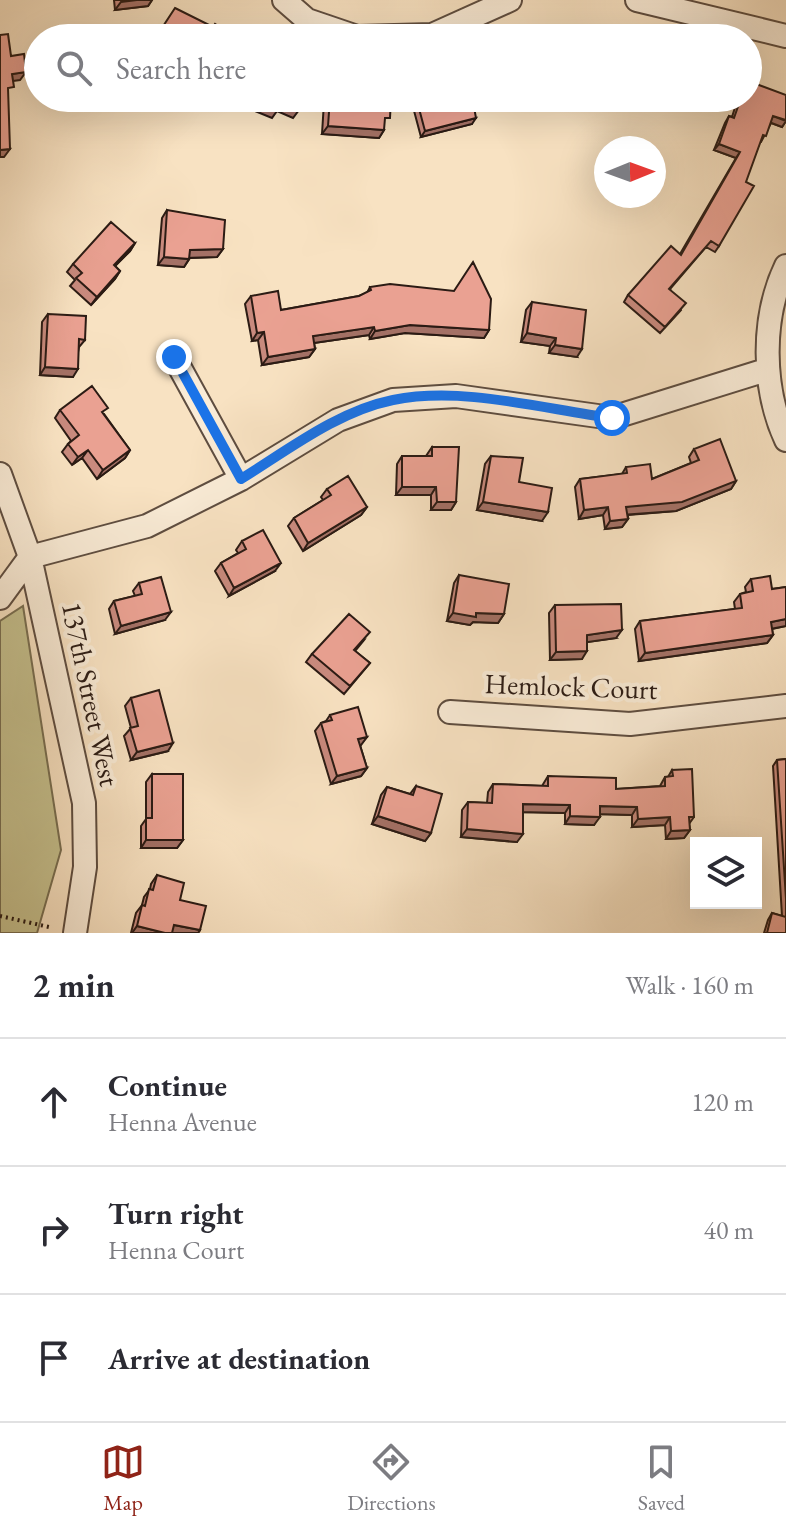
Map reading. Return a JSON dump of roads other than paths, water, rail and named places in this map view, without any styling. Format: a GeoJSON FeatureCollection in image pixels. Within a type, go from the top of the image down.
{"type":"FeatureCollection","features":[{"type":"Feature","properties":{"kind":"street"},"geometry":{"type":"LineString","coordinates":[[284,0],[307,20],[319,24]]}},
{"type":"Feature","properties":{"kind":"street"},"geometry":{"type":"LineString","coordinates":[[457,24],[510,0]]}},
{"type":"Feature","properties":{"kind":"street"},"geometry":{"type":"LineString","coordinates":[[637,0],[736,24]]}},
{"type":"Feature","properties":{"kind":"street"},"geometry":{"type":"LineString","coordinates":[[762,30],[786,36]]}},
{"type":"Feature","properties":{"kind":"street"},"geometry":{"type":"LineString","coordinates":[[786,266],[776,287],[766,370],[786,440]]}},
{"type":"Feature","properties":{"kind":"street"},"geometry":{"type":"LineString","coordinates":[[174,357],[241,479]]}},
{"type":"Feature","properties":{"kind":"street"},"geometry":{"type":"LineString","coordinates":[[0,598],[30,557],[147,526],[241,479],[338,420],[393,400],[456,396],[612,418],[766,370]]}},
{"type":"Feature","properties":{"kind":"street","name":"137th Street West"},"geometry":{"type":"LineString","coordinates":[[0,474],[30,557],[84,803],[85,867],[75,933]]}},
{"type":"Feature","properties":{"kind":"street","name":"Hemlock Court"},"geometry":{"type":"LineString","coordinates":[[450,712],[630,724],[786,706]]}}]}
